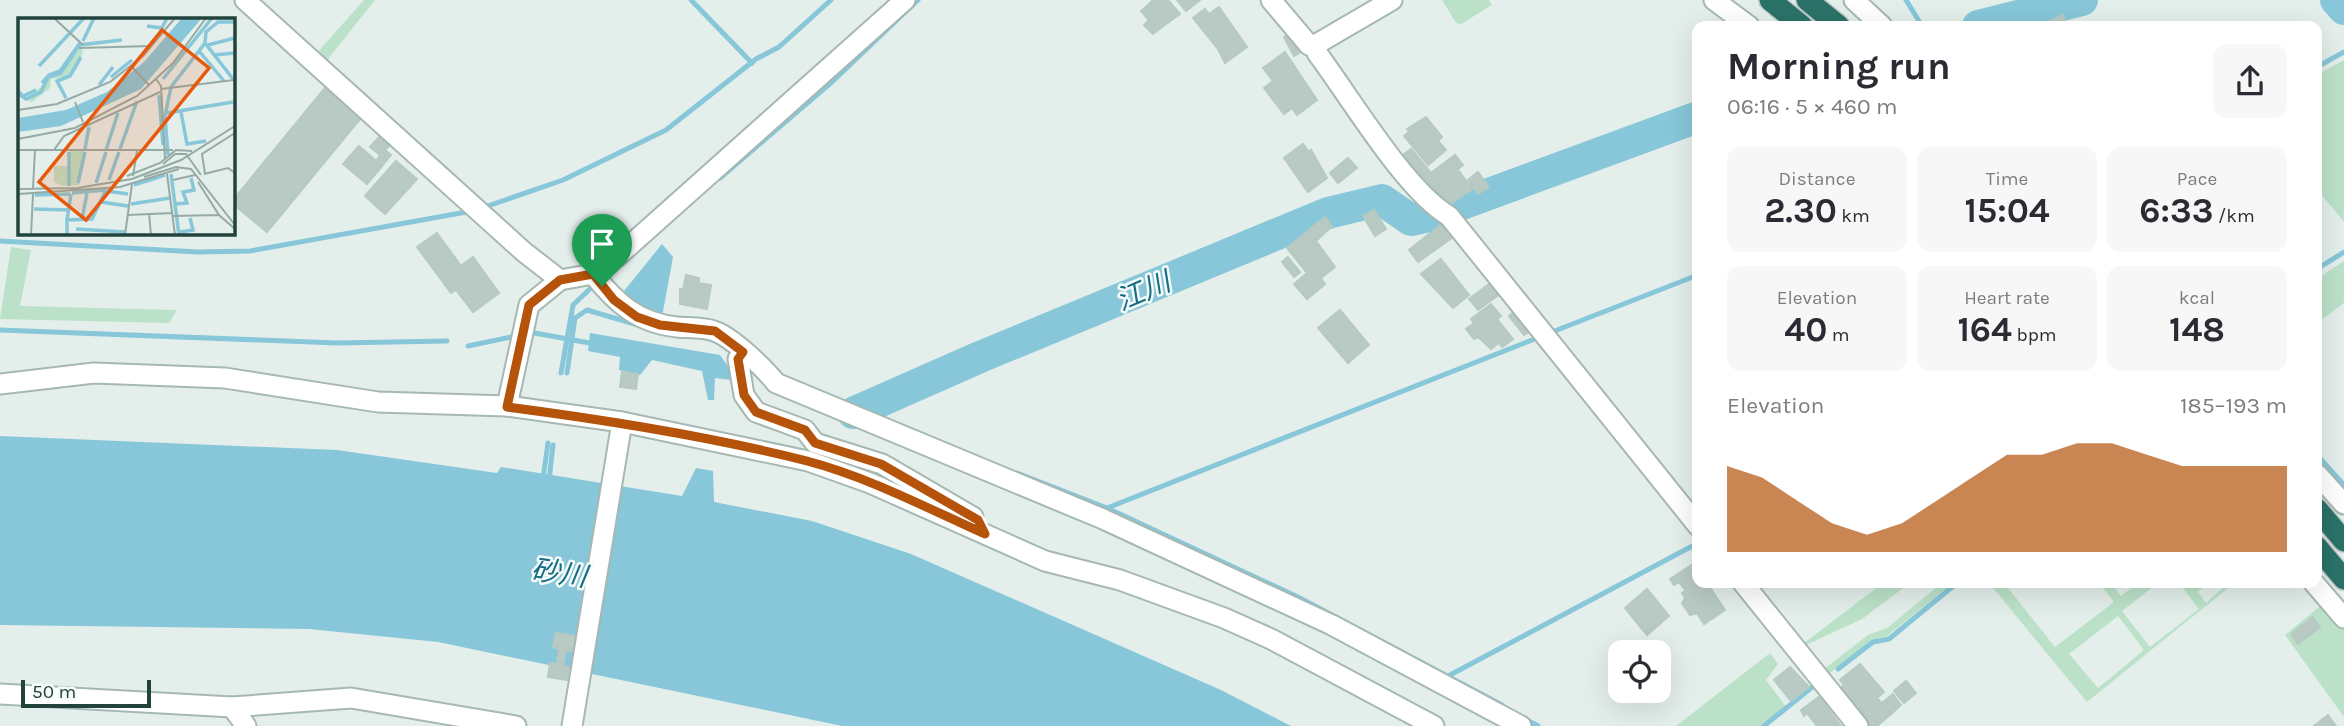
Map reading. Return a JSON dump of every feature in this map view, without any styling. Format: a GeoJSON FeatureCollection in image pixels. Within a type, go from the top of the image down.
{"type":"FeatureCollection","features":[{"type":"Feature","properties":{"kind":"highway"},"geometry":{"type":"LineString","coordinates":[[1770,0],[1796,21]]}},
{"type":"Feature","properties":{"kind":"highway"},"geometry":{"type":"LineString","coordinates":[[1807,0],[1833,21]]}},
{"type":"Feature","properties":{"kind":"highway"},"geometry":{"type":"LineString","coordinates":[[2322,515],[2344,541]]}},
{"type":"Feature","properties":{"kind":"highway"},"geometry":{"type":"LineString","coordinates":[[2322,553],[2344,579]]}},
{"type":"Feature","properties":{"kind":"street"},"geometry":{"type":"LineString","coordinates":[[245,0],[477,210],[560,280]]}},
{"type":"Feature","properties":{"kind":"street"},"geometry":{"type":"LineString","coordinates":[[507,407],[524,318],[529,305],[560,280],[597,279],[620,255],[806,92],[905,0]]}},
{"type":"Feature","properties":{"kind":"street"},"geometry":{"type":"LineString","coordinates":[[1271,0],[1304,40],[1315,45]]}},
{"type":"Feature","properties":{"kind":"street"},"geometry":{"type":"LineString","coordinates":[[1315,45],[1392,0]]}},
{"type":"Feature","properties":{"kind":"street"},"geometry":{"type":"LineString","coordinates":[[1714,0],[1742,21]]}},
{"type":"Feature","properties":{"kind":"street"},"geometry":{"type":"LineString","coordinates":[[1854,0],[1877,21]]}},
{"type":"Feature","properties":{"kind":"street"},"geometry":{"type":"LineString","coordinates":[[1315,45],[1317,53],[1403,171],[1424,196],[1449,216],[1692,519]]}},
{"type":"Feature","properties":{"kind":"street"},"geometry":{"type":"LineString","coordinates":[[597,279],[614,300],[637,317],[660,325],[715,331],[759,362],[776,383],[1115,525],[1332,625],[1521,726]]}},
{"type":"Feature","properties":{"kind":"street"},"geometry":{"type":"LineString","coordinates":[[743,352],[738,359],[744,395],[756,412],[805,430],[815,443],[881,464],[978,520],[985,534]]}},
{"type":"Feature","properties":{"kind":"street"},"geometry":{"type":"LineString","coordinates":[[0,384],[94,373],[225,377],[378,402],[507,407],[620,432],[808,461],[870,483],[1045,561],[1120,580],[1224,618],[1271,639],[1434,726]]}},
{"type":"Feature","properties":{"kind":"street"},"geometry":{"type":"LineString","coordinates":[[572,722],[620,432]]}},
{"type":"Feature","properties":{"kind":"street"},"geometry":{"type":"LineString","coordinates":[[2322,480],[2344,505]]}},
{"type":"Feature","properties":{"kind":"street"},"geometry":{"type":"LineString","coordinates":[[1747,588],[1858,726]]}},
{"type":"Feature","properties":{"kind":"street"},"geometry":{"type":"LineString","coordinates":[[2318,588],[2344,618]]}},
{"type":"Feature","properties":{"kind":"street"},"geometry":{"type":"LineString","coordinates":[[0,694],[232,707],[351,698],[516,726]]}},
{"type":"Feature","properties":{"kind":"street"},"geometry":{"type":"LineString","coordinates":[[232,707],[246,726]]}},
{"type":"Feature","properties":{"kind":"green space"},"geometry":{"type":"Polygon","coordinates":[[[364,0],[375,0],[324,64],[315,55],[364,0]]]}},
{"type":"Feature","properties":{"kind":"green space"},"geometry":{"type":"Polygon","coordinates":[[[1442,0],[1489,0],[1492,5],[1461,24],[1456,23],[1442,0]]]}},
{"type":"Feature","properties":{"kind":"green space"},"geometry":{"type":"Polygon","coordinates":[[[2344,60],[2344,222],[2322,195],[2322,72],[2344,60]]]}},
{"type":"Feature","properties":{"kind":"green space"},"geometry":{"type":"Polygon","coordinates":[[[11,247],[31,250],[20,306],[177,310],[169,323],[0,319],[11,247]]]}},
{"type":"Feature","properties":{"kind":"green space"},"geometry":{"type":"Polygon","coordinates":[[[2344,261],[2344,303],[2322,319],[2322,276],[2344,261]]]}},
{"type":"Feature","properties":{"kind":"green space"},"geometry":{"type":"Polygon","coordinates":[[[1755,588],[1759,588],[1804,643],[1876,588],[1903,588],[1862,619],[1804,646],[1823,670],[1868,635],[1887,628],[1936,588],[1947,588],[1887,636],[1872,640],[1830,673],[1823,672],[1755,588]]]}},
{"type":"Feature","properties":{"kind":"green space"},"geometry":{"type":"Polygon","coordinates":[[[1993,588],[2008,588],[2055,647],[2114,602],[2103,588],[2115,588],[2121,596],[2131,588],[2152,588],[2122,611],[2150,647],[2199,609],[2183,588],[2202,588],[2198,592],[2206,603],[2222,588],[2228,588],[2087,702],[1993,588]],[[2118,616],[2069,654],[2098,688],[2144,650],[2118,616]]]}},
{"type":"Feature","properties":{"kind":"green space"},"geometry":{"type":"Polygon","coordinates":[[[2324,603],[2344,627],[2344,717],[2285,635],[2324,603]]]}},
{"type":"Feature","properties":{"kind":"green space"},"geometry":{"type":"Polygon","coordinates":[[[1770,653],[1778,664],[1766,680],[1787,708],[1763,726],[1676,726],[1770,653]]]}},
{"type":"Feature","properties":{"kind":"water"},"geometry":{"type":"Polygon","coordinates":[[[662,244],[673,257],[662,317],[620,296],[662,244]]]}},
{"type":"Feature","properties":{"kind":"water"},"geometry":{"type":"Polygon","coordinates":[[[590,333],[720,355],[735,376],[731,380],[715,378],[714,400],[708,400],[702,371],[652,360],[640,375],[619,370],[620,357],[588,351],[590,333]]]}},
{"type":"Feature","properties":{"kind":"water","name":"砂川"},"geometry":{"type":"Polygon","coordinates":[[[0,436],[337,450],[497,473],[501,467],[682,496],[696,468],[713,471],[714,502],[812,521],[911,554],[1221,690],[1291,726],[842,726],[438,642],[309,629],[0,625],[0,436]]]}},
{"type":"Feature","properties":{"kind":"building"},"geometry":{"type":"Polygon","coordinates":[[[1153,0],[1168,0],[1180,14],[1162,27],[1146,7],[1153,0]]]}},
{"type":"Feature","properties":{"kind":"building"},"geometry":{"type":"Polygon","coordinates":[[[1177,0],[1200,0],[1186,11],[1177,0]]]}},
{"type":"Feature","properties":{"kind":"building"},"geometry":{"type":"Polygon","coordinates":[[[1146,7],[1162,27],[1153,34],[1144,25],[1149,20],[1141,11],[1146,7]]]}},
{"type":"Feature","properties":{"kind":"building"},"geometry":{"type":"Polygon","coordinates":[[[1219,7],[1247,47],[1225,63],[1218,49],[1193,18],[1205,9],[1209,14],[1219,7]]]}},
{"type":"Feature","properties":{"kind":"building"},"geometry":{"type":"Polygon","coordinates":[[[2063,15],[2065,21],[2049,21],[2063,15]]]}},
{"type":"Feature","properties":{"kind":"building"},"geometry":{"type":"Polygon","coordinates":[[[1289,33],[1302,51],[1294,56],[1284,37],[1289,33]]]}},
{"type":"Feature","properties":{"kind":"building"},"geometry":{"type":"Polygon","coordinates":[[[1285,52],[1317,100],[1297,115],[1292,108],[1284,114],[1264,88],[1273,81],[1263,68],[1285,52]]]}},
{"type":"Feature","properties":{"kind":"building"},"geometry":{"type":"Polygon","coordinates":[[[325,88],[361,118],[267,232],[234,205],[234,199],[325,88]]]}},
{"type":"Feature","properties":{"kind":"building"},"geometry":{"type":"Polygon","coordinates":[[[1426,117],[1442,137],[1438,141],[1446,150],[1428,165],[1404,136],[1409,132],[1407,129],[1426,117]]]}},
{"type":"Feature","properties":{"kind":"building"},"geometry":{"type":"Polygon","coordinates":[[[379,137],[390,145],[385,150],[391,155],[382,166],[376,161],[380,155],[370,147],[379,137]]]}},
{"type":"Feature","properties":{"kind":"building"},"geometry":{"type":"Polygon","coordinates":[[[1303,144],[1309,152],[1311,150],[1327,178],[1308,192],[1284,158],[1303,144]]]}},
{"type":"Feature","properties":{"kind":"building"},"geometry":{"type":"Polygon","coordinates":[[[359,146],[382,166],[367,184],[343,164],[359,146]]]}},
{"type":"Feature","properties":{"kind":"building"},"geometry":{"type":"Polygon","coordinates":[[[1411,149],[1431,173],[1455,155],[1463,165],[1429,192],[1400,157],[1411,149]]]}},
{"type":"Feature","properties":{"kind":"building"},"geometry":{"type":"Polygon","coordinates":[[[1348,158],[1357,168],[1338,183],[1330,173],[1348,158]]]}},
{"type":"Feature","properties":{"kind":"building"},"geometry":{"type":"Polygon","coordinates":[[[396,161],[417,179],[385,214],[365,196],[396,161]]]}},
{"type":"Feature","properties":{"kind":"building"},"geometry":{"type":"Polygon","coordinates":[[[1459,171],[1472,189],[1448,206],[1435,189],[1459,171]]]}},
{"type":"Feature","properties":{"kind":"building"},"geometry":{"type":"Polygon","coordinates":[[[1478,172],[1489,187],[1478,194],[1468,180],[1478,172]]]}},
{"type":"Feature","properties":{"kind":"building"},"geometry":{"type":"Polygon","coordinates":[[[1374,210],[1386,229],[1375,236],[1363,216],[1374,210]]]}},
{"type":"Feature","properties":{"kind":"building"},"geometry":{"type":"Polygon","coordinates":[[[1325,217],[1332,226],[1316,241],[1335,267],[1321,278],[1325,284],[1307,299],[1294,284],[1307,273],[1287,248],[1325,217]]]}},
{"type":"Feature","properties":{"kind":"building"},"geometry":{"type":"Polygon","coordinates":[[[1444,222],[1456,235],[1418,262],[1409,250],[1444,222]]]}},
{"type":"Feature","properties":{"kind":"building"},"geometry":{"type":"Polygon","coordinates":[[[437,233],[461,266],[473,257],[499,293],[473,312],[456,290],[451,293],[417,247],[437,233]]]}},
{"type":"Feature","properties":{"kind":"building"},"geometry":{"type":"Polygon","coordinates":[[[1288,257],[1300,272],[1294,277],[1282,262],[1288,257]]]}},
{"type":"Feature","properties":{"kind":"building"},"geometry":{"type":"Polygon","coordinates":[[[1441,259],[1469,295],[1453,308],[1421,274],[1441,259]]]}},
{"type":"Feature","properties":{"kind":"building"},"geometry":{"type":"Polygon","coordinates":[[[686,275],[699,278],[699,283],[711,285],[707,309],[680,304],[680,289],[683,290],[686,275]]]}},
{"type":"Feature","properties":{"kind":"building"},"geometry":{"type":"Polygon","coordinates":[[[1492,282],[1500,294],[1478,310],[1469,299],[1492,282]]]}},
{"type":"Feature","properties":{"kind":"building"},"geometry":{"type":"Polygon","coordinates":[[[1491,304],[1501,316],[1497,319],[1513,339],[1502,347],[1499,343],[1491,349],[1478,337],[1474,339],[1466,329],[1474,323],[1471,319],[1491,304]]]}},
{"type":"Feature","properties":{"kind":"building"},"geometry":{"type":"Polygon","coordinates":[[[1340,310],[1369,345],[1348,363],[1318,328],[1340,310]]]}},
{"type":"Feature","properties":{"kind":"building"},"geometry":{"type":"Polygon","coordinates":[[[1515,311],[1530,331],[1524,335],[1509,316],[1515,311]]]}},
{"type":"Feature","properties":{"kind":"building"},"geometry":{"type":"Polygon","coordinates":[[[622,372],[638,374],[636,389],[620,387],[622,372]]]}},
{"type":"Feature","properties":{"kind":"building"},"geometry":{"type":"Polygon","coordinates":[[[1692,565],[1692,572],[1674,585],[1670,579],[1692,565]]]}},
{"type":"Feature","properties":{"kind":"building"},"geometry":{"type":"Polygon","coordinates":[[[1692,574],[1692,586],[1685,590],[1679,582],[1692,574]]]}},
{"type":"Feature","properties":{"kind":"building"},"geometry":{"type":"Polygon","coordinates":[[[1692,587],[1710,588],[1725,610],[1704,624],[1697,613],[1690,615],[1682,603],[1685,598],[1682,593],[1692,587]]]}},
{"type":"Feature","properties":{"kind":"building"},"geometry":{"type":"Polygon","coordinates":[[[1647,589],[1669,616],[1647,635],[1625,608],[1647,589]]]}},
{"type":"Feature","properties":{"kind":"building"},"geometry":{"type":"Polygon","coordinates":[[[2313,617],[2320,627],[2298,644],[2291,634],[2313,617]]]}},
{"type":"Feature","properties":{"kind":"building"},"geometry":{"type":"Polygon","coordinates":[[[556,633],[575,636],[574,641],[578,642],[573,651],[566,650],[563,666],[569,667],[567,680],[548,677],[550,663],[557,664],[559,649],[553,647],[556,633]]]}},
{"type":"Feature","properties":{"kind":"building"},"geometry":{"type":"Polygon","coordinates":[[[1860,664],[1884,692],[1857,715],[1838,690],[1844,685],[1840,680],[1860,664]]]}},
{"type":"Feature","properties":{"kind":"building"},"geometry":{"type":"Polygon","coordinates":[[[1790,667],[1809,687],[1791,701],[1774,680],[1790,667]]]}},
{"type":"Feature","properties":{"kind":"building"},"geometry":{"type":"Polygon","coordinates":[[[1906,681],[1916,693],[1904,703],[1894,691],[1906,681]]]}},
{"type":"Feature","properties":{"kind":"building"},"geometry":{"type":"Polygon","coordinates":[[[1893,694],[1901,705],[1891,714],[1882,703],[1893,694]]]}},
{"type":"Feature","properties":{"kind":"building"},"geometry":{"type":"Polygon","coordinates":[[[1819,697],[1841,726],[1817,726],[1807,713],[1804,716],[1801,710],[1819,697]]]}},
{"type":"Feature","properties":{"kind":"building"},"geometry":{"type":"Polygon","coordinates":[[[1877,698],[1891,714],[1877,726],[1864,726],[1856,716],[1877,698]]]}},
{"type":"Feature","properties":{"kind":"building"},"geometry":{"type":"Polygon","coordinates":[[[2328,715],[2336,726],[2314,726],[2328,715]]]}},
{"type":"Feature","properties":{"kind":"waterway"},"geometry":{"type":"LineString","coordinates":[[691,0],[752,63]]}},
{"type":"Feature","properties":{"kind":"waterway"},"geometry":{"type":"LineString","coordinates":[[482,208],[563,180],[666,130],[756,59],[779,47],[831,0]]}},
{"type":"Feature","properties":{"kind":"waterway"},"geometry":{"type":"LineString","coordinates":[[720,178],[833,81],[918,0]]}},
{"type":"Feature","properties":{"kind":"waterway"},"geometry":{"type":"LineString","coordinates":[[1906,0],[1919,21]]}},
{"type":"Feature","properties":{"kind":"waterway","name":"江川"},"geometry":{"type":"LineString","coordinates":[[1998,21],[2082,0]]}},
{"type":"Feature","properties":{"kind":"waterway","name":"江川"},"geometry":{"type":"LineString","coordinates":[[2336,0],[2344,9]]}},
{"type":"Feature","properties":{"kind":"waterway"},"geometry":{"type":"LineString","coordinates":[[2322,64],[2344,52]]}},
{"type":"Feature","properties":{"kind":"waterway","name":"江川"},"geometry":{"type":"LineString","coordinates":[[1459,205],[1692,119]]}},
{"type":"Feature","properties":{"kind":"waterway","name":"江川"},"geometry":{"type":"LineString","coordinates":[[853,413],[980,357],[1328,213],[1382,200],[1411,220],[1434,215]]}},
{"type":"Feature","properties":{"kind":"waterway"},"geometry":{"type":"LineString","coordinates":[[0,241],[198,252],[250,251],[472,211]]}},
{"type":"Feature","properties":{"kind":"waterway"},"geometry":{"type":"LineString","coordinates":[[2322,266],[2344,252]]}},
{"type":"Feature","properties":{"kind":"waterway"},"geometry":{"type":"LineString","coordinates":[[1552,332],[1692,277]]}},
{"type":"Feature","properties":{"kind":"waterway"},"geometry":{"type":"LineString","coordinates":[[561,373],[573,305],[595,284]]}},
{"type":"Feature","properties":{"kind":"waterway"},"geometry":{"type":"LineString","coordinates":[[567,373],[575,318],[587,310],[638,325]]}},
{"type":"Feature","properties":{"kind":"waterway"},"geometry":{"type":"LineString","coordinates":[[0,330],[337,343],[447,341]]}},
{"type":"Feature","properties":{"kind":"waterway"},"geometry":{"type":"LineString","coordinates":[[529,332],[595,344]]}},
{"type":"Feature","properties":{"kind":"waterway"},"geometry":{"type":"LineString","coordinates":[[468,346],[516,336]]}},
{"type":"Feature","properties":{"kind":"waterway"},"geometry":{"type":"LineString","coordinates":[[1017,473],[1107,508],[1537,338]]}},
{"type":"Feature","properties":{"kind":"waterway"},"geometry":{"type":"LineString","coordinates":[[543,478],[548,443]]}},
{"type":"Feature","properties":{"kind":"waterway"},"geometry":{"type":"LineString","coordinates":[[549,481],[553,445]]}},
{"type":"Feature","properties":{"kind":"waterway"},"geometry":{"type":"LineString","coordinates":[[2322,461],[2344,485]]}},
{"type":"Feature","properties":{"kind":"waterway"},"geometry":{"type":"LineString","coordinates":[[1107,508],[1298,597],[1502,705]]}},
{"type":"Feature","properties":{"kind":"waterway"},"geometry":{"type":"LineString","coordinates":[[1450,675],[1692,546]]}},
{"type":"Feature","properties":{"kind":"waterway"},"geometry":{"type":"LineString","coordinates":[[1838,669],[1873,642],[1889,639],[1951,588]]}},
{"type":"Feature","properties":{"kind":"waterway"},"geometry":{"type":"LineString","coordinates":[[1764,726],[1816,684]]}},
{"type":"Feature","properties":{"kind":"waterway"},"geometry":{"type":"LineString","coordinates":[[1525,719],[1538,726]]}},
{"type":"Feature","properties":{"kind":"route"},"geometry":{"type":"LineString","coordinates":[[593,274],[602,286],[614,300],[637,317],[660,325],[715,331],[743,352],[738,359],[744,395],[749,406],[756,412],[805,430],[815,443],[881,464],[978,520],[985,534],[870,483],[808,461],[622,422],[507,407],[524,318],[529,305],[544,290],[560,280],[593,274]]}}]}
